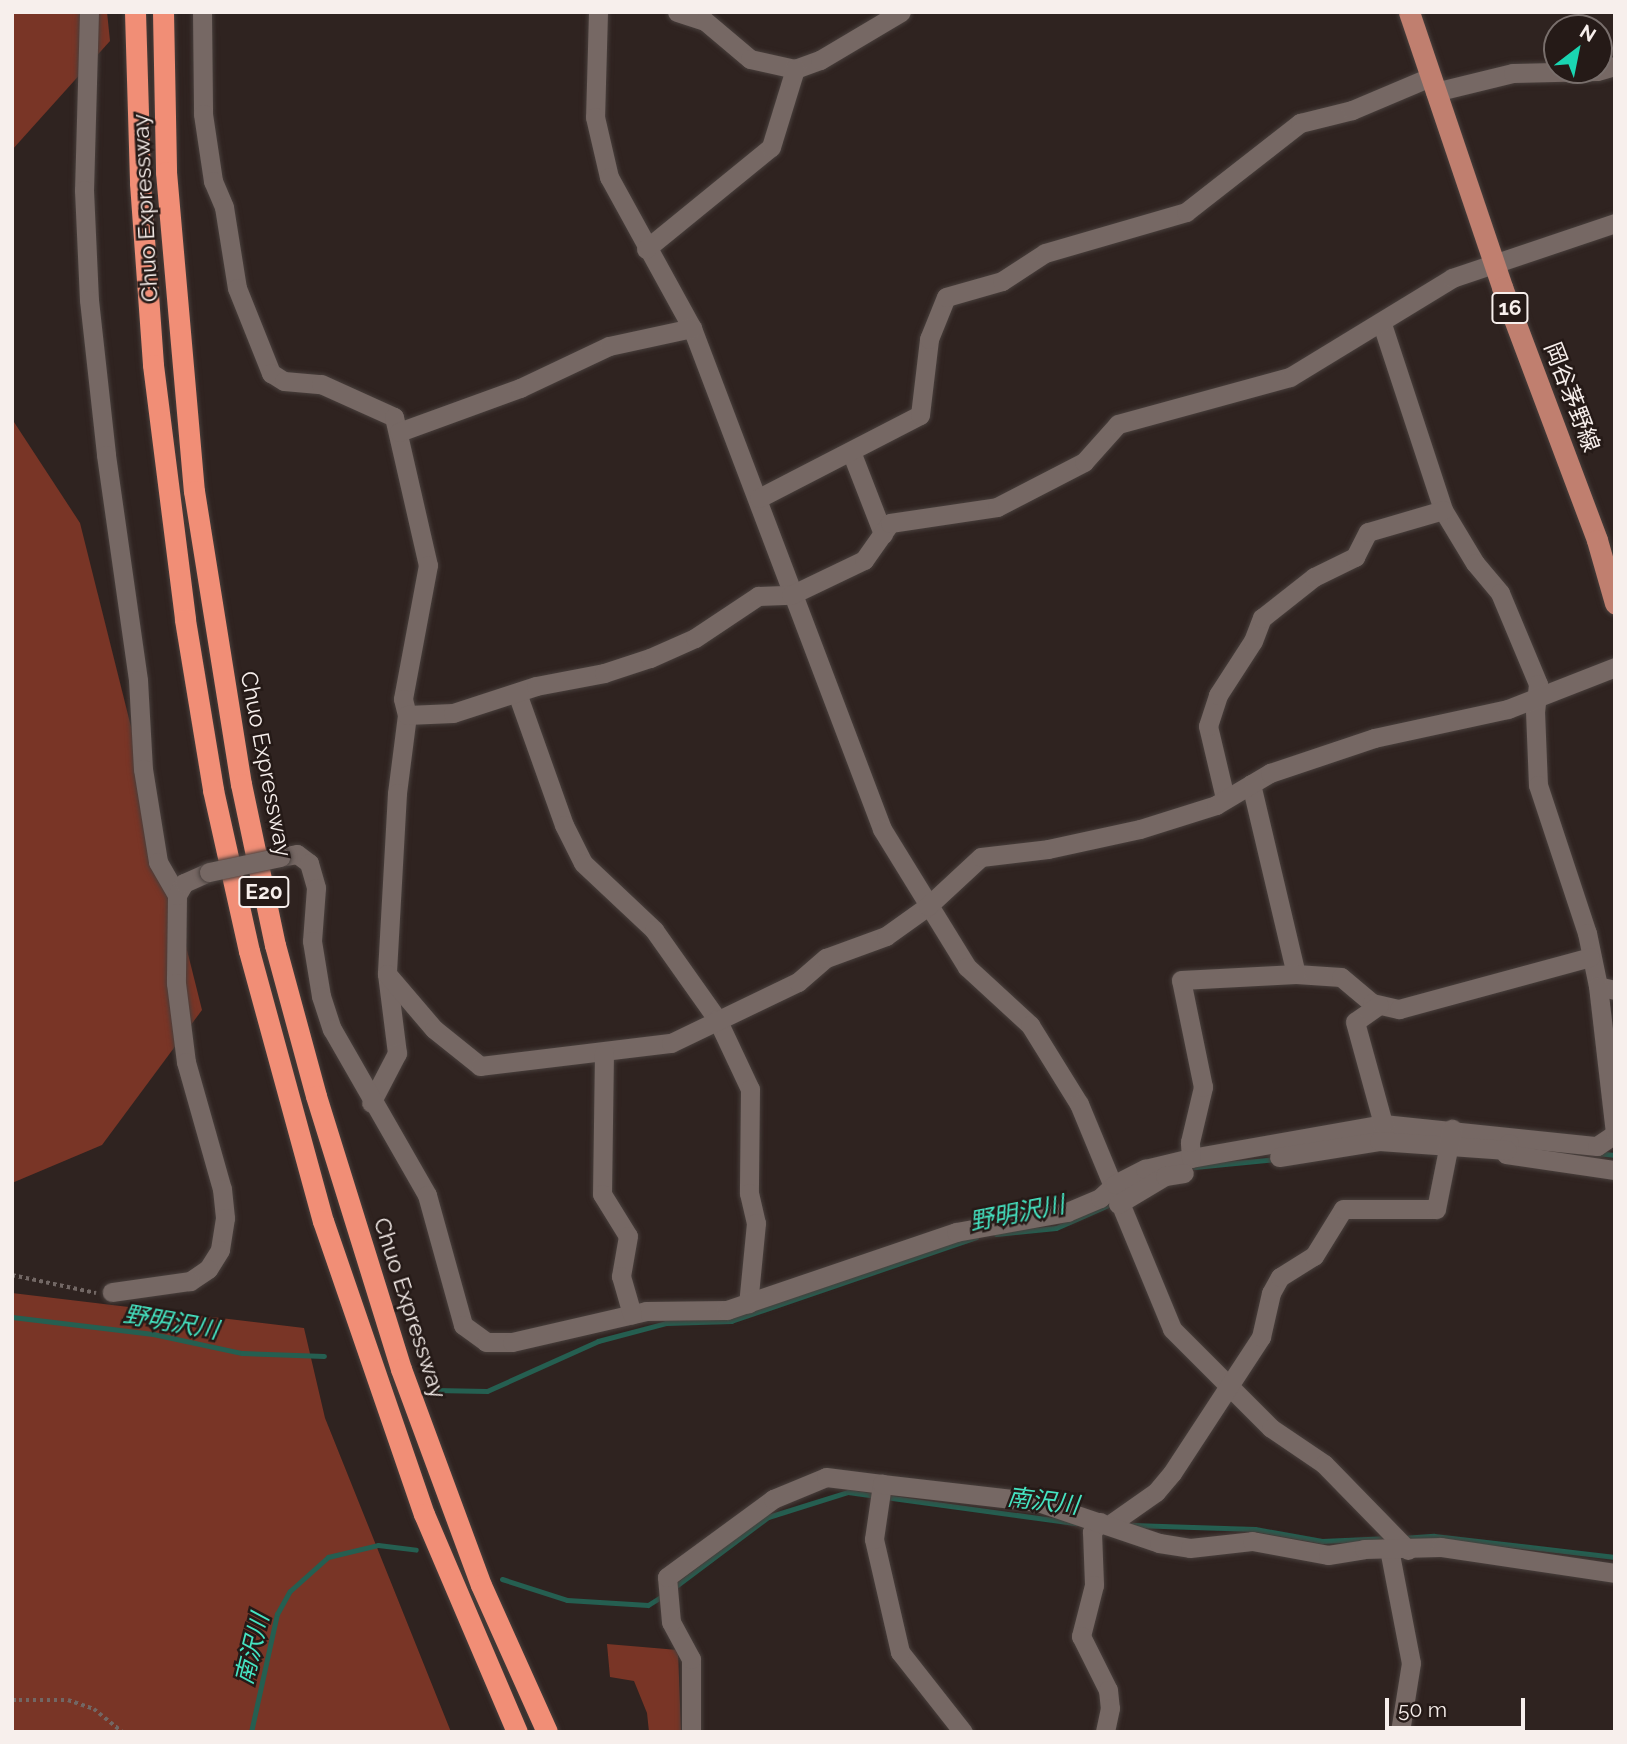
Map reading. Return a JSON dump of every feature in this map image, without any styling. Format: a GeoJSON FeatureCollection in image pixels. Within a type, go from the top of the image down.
{"type":"FeatureCollection","features":[{"type":"Feature","properties":{"kind":"highway","name":"Chuo Expressway"},"geometry":{"type":"LineString","coordinates":[[135,12],[140,183],[153,365],[185,620],[213,790],[249,951],[327,1234],[424,1514],[517,1732]]}},
{"type":"Feature","properties":{"kind":"highway","name":"Chuo Expressway"},"geometry":{"type":"LineString","coordinates":[[163,12],[166,172],[194,491],[241,784],[275,945],[316,1097],[401,1369],[481,1586],[547,1732]]}},
{"type":"Feature","properties":{"kind":"main road","name":"岡谷茅野線"},"geometry":{"type":"LineString","coordinates":[[1409,12],[1496,264],[1597,540],[1615,603]]}},
{"type":"Feature","properties":{"kind":"street"},"geometry":{"type":"LineString","coordinates":[[89,12],[83,134],[89,300],[138,680],[143,769],[158,862],[177,895]]}},
{"type":"Feature","properties":{"kind":"street"},"geometry":{"type":"LineString","coordinates":[[202,12],[203,114],[213,181],[224,208],[237,288],[271,373],[284,381],[321,384],[394,417],[428,565],[403,699],[407,715],[397,793],[387,974],[397,1053],[371,1103]]}},
{"type":"Feature","properties":{"kind":"street"},"geometry":{"type":"LineString","coordinates":[[598,12],[594,72],[600,140],[609,177],[646,249],[692,328],[760,498],[791,596],[865,793],[928,906],[967,967],[1031,1025],[1079,1104],[1172,1329],[1271,1428],[1324,1464],[1398,1549],[1411,1663],[1400,1732]]}},
{"type":"Feature","properties":{"kind":"street"},"geometry":{"type":"LineString","coordinates":[[677,12],[705,21],[750,59],[795,69],[820,60],[901,12]]}},
{"type":"Feature","properties":{"kind":"street"},"geometry":{"type":"LineString","coordinates":[[760,498],[852,454],[920,415],[929,339],[946,296],[1002,281],[1045,253],[1186,212],[1300,123],[1433,85],[1513,74],[1597,71],[1615,66]]}},
{"type":"Feature","properties":{"kind":"street"},"geometry":{"type":"LineString","coordinates":[[646,249],[771,146],[795,69]]}},
{"type":"Feature","properties":{"kind":"street"},"geometry":{"type":"LineString","coordinates":[[407,715],[453,713],[650,658],[695,638],[758,596],[791,596],[864,560],[890,523],[997,508],[1084,462],[1118,424],[1290,377],[1382,324],[1452,278],[1615,223]]}},
{"type":"Feature","properties":{"kind":"street"},"geometry":{"type":"LineString","coordinates":[[112,1292],[190,1281],[208,1269],[220,1250],[225,1218],[222,1189],[186,1062],[176,983],[177,895],[184,883],[209,872],[297,854],[309,863],[316,888],[312,941],[321,996],[371,1103],[427,1195],[463,1325],[486,1342],[512,1342],[632,1314],[727,1310],[956,1232],[1068,1212],[1165,1176],[1379,1141],[1448,1149],[1509,1143],[1597,1146],[1615,1133],[1606,988],[1590,957],[1587,933],[1538,785],[1535,697],[1538,684],[1500,593],[1475,563],[1443,510],[1382,324]]}},
{"type":"Feature","properties":{"kind":"street"},"geometry":{"type":"LineString","coordinates":[[398,432],[520,387],[609,346],[692,328]]}},
{"type":"Feature","properties":{"kind":"street"},"geometry":{"type":"LineString","coordinates":[[852,454],[883,534]]}},
{"type":"Feature","properties":{"kind":"street"},"geometry":{"type":"LineString","coordinates":[[1226,798],[1208,726],[1218,695],[1254,641],[1262,618],[1314,577],[1355,557],[1368,533],[1443,510]]}},
{"type":"Feature","properties":{"kind":"street"},"geometry":{"type":"LineString","coordinates":[[387,974],[434,1029],[480,1066],[671,1043],[798,982],[826,958],[886,936],[928,906],[981,857],[1091,841],[1216,805],[1251,784],[1374,738],[1508,709],[1615,667]]}},
{"type":"Feature","properties":{"kind":"street"},"geometry":{"type":"LineString","coordinates":[[517,693],[564,825],[583,863],[654,930],[717,1019],[750,1089],[749,1193],[757,1223],[748,1304]]}},
{"type":"Feature","properties":{"kind":"street"},"geometry":{"type":"LineString","coordinates":[[1251,784],[1296,974]]}},
{"type":"Feature","properties":{"kind":"street"},"geometry":{"type":"LineString","coordinates":[[1191,1158],[1189,1142],[1203,1087],[1181,980],[1296,974],[1341,976],[1380,1005],[1399,1009],[1590,957]]}},
{"type":"Feature","properties":{"kind":"street"},"geometry":{"type":"LineString","coordinates":[[1380,1005],[1355,1022],[1383,1124]]}},
{"type":"Feature","properties":{"kind":"street"},"geometry":{"type":"LineString","coordinates":[[604,1052],[602,1194],[628,1236],[621,1276],[632,1314]]}},
{"type":"Feature","properties":{"kind":"street"},"geometry":{"type":"LineString","coordinates":[[1116,1194],[1144,1169],[1191,1158],[1383,1124],[1451,1129],[1509,1143]]}},
{"type":"Feature","properties":{"kind":"street"},"geometry":{"type":"LineString","coordinates":[[1105,1732],[1111,1707],[1108,1690],[1080,1636],[1094,1585],[1092,1532],[1156,1492],[1172,1473],[1226,1384],[1261,1338],[1271,1293],[1280,1277],[1314,1256],[1343,1209],[1436,1209],[1451,1129]]}},
{"type":"Feature","properties":{"kind":"street"},"geometry":{"type":"LineString","coordinates":[[1509,1143],[1506,1154],[1615,1170]]}},
{"type":"Feature","properties":{"kind":"street"},"geometry":{"type":"LineString","coordinates":[[691,1732],[691,1659],[671,1622],[667,1577],[784,1495],[826,1477],[1038,1502],[1158,1543],[1190,1548],[1252,1541],[1328,1555],[1441,1547],[1615,1573]]}},
{"type":"Feature","properties":{"kind":"street"},"geometry":{"type":"LineString","coordinates":[[882,1484],[874,1539],[900,1652],[963,1732]]}},
{"type":"Feature","properties":{"kind":"path"},"geometry":{"type":"LineString","coordinates":[[12,1275],[88,1293],[112,1292]]}},
{"type":"Feature","properties":{"kind":"path"},"geometry":{"type":"LineString","coordinates":[[12,1700],[68,1700],[94,1709],[122,1732]]}},
{"type":"Feature","properties":{"kind":"shaded area"},"geometry":{"type":"Polygon","coordinates":[[[12,12],[107,12],[110,41],[12,150],[12,12]]]}},
{"type":"Feature","properties":{"kind":"shaded area"},"geometry":{"type":"Polygon","coordinates":[[[12,419],[80,523],[202,1010],[102,1145],[12,1183],[12,419]]]}},
{"type":"Feature","properties":{"kind":"shaded area"},"geometry":{"type":"Polygon","coordinates":[[[12,1293],[304,1328],[325,1418],[451,1732],[12,1732],[12,1293]]]}},
{"type":"Feature","properties":{"kind":"shaded area"},"geometry":{"type":"Polygon","coordinates":[[[607,1644],[678,1650],[681,1732],[649,1732],[647,1713],[634,1681],[610,1677],[607,1644]]]}},
{"type":"Feature","properties":{"kind":"waterway","name":"野明沢川"},"geometry":{"type":"LineString","coordinates":[[1596,1153],[1615,1155]]}},
{"type":"Feature","properties":{"kind":"waterway","name":"野明沢川"},"geometry":{"type":"LineString","coordinates":[[1194,1167],[1275,1159]]}},
{"type":"Feature","properties":{"kind":"waterway","name":"野明沢川"},"geometry":{"type":"LineString","coordinates":[[996,1234],[1056,1228],[1113,1203]]}},
{"type":"Feature","properties":{"kind":"waterway","name":"野明沢川"},"geometry":{"type":"LineString","coordinates":[[435,1390],[487,1391],[598,1341],[666,1323],[731,1321],[976,1237]]}},
{"type":"Feature","properties":{"kind":"waterway","name":"野明沢川"},"geometry":{"type":"LineString","coordinates":[[12,1317],[153,1334],[242,1353],[324,1356]]}},
{"type":"Feature","properties":{"kind":"waterway","name":"南沢川"},"geometry":{"type":"LineString","coordinates":[[672,1589],[768,1517],[848,1492],[875,1496]]}},
{"type":"Feature","properties":{"kind":"waterway","name":"南沢川"},"geometry":{"type":"LineString","coordinates":[[885,1497],[1076,1523]]}},
{"type":"Feature","properties":{"kind":"waterway","name":"南沢川"},"geometry":{"type":"LineString","coordinates":[[1132,1525],[1255,1529],[1322,1541],[1390,1538]]}},
{"type":"Feature","properties":{"kind":"waterway","name":"南沢川"},"geometry":{"type":"LineString","coordinates":[[1403,1538],[1434,1536],[1615,1557]]}},
{"type":"Feature","properties":{"kind":"waterway","name":"南沢川"},"geometry":{"type":"LineString","coordinates":[[251,1732],[277,1614],[290,1591],[328,1557],[378,1545],[416,1550]]}},
{"type":"Feature","properties":{"kind":"waterway","name":"南沢川"},"geometry":{"type":"LineString","coordinates":[[502,1579],[567,1600],[648,1605],[664,1595]]}}]}
